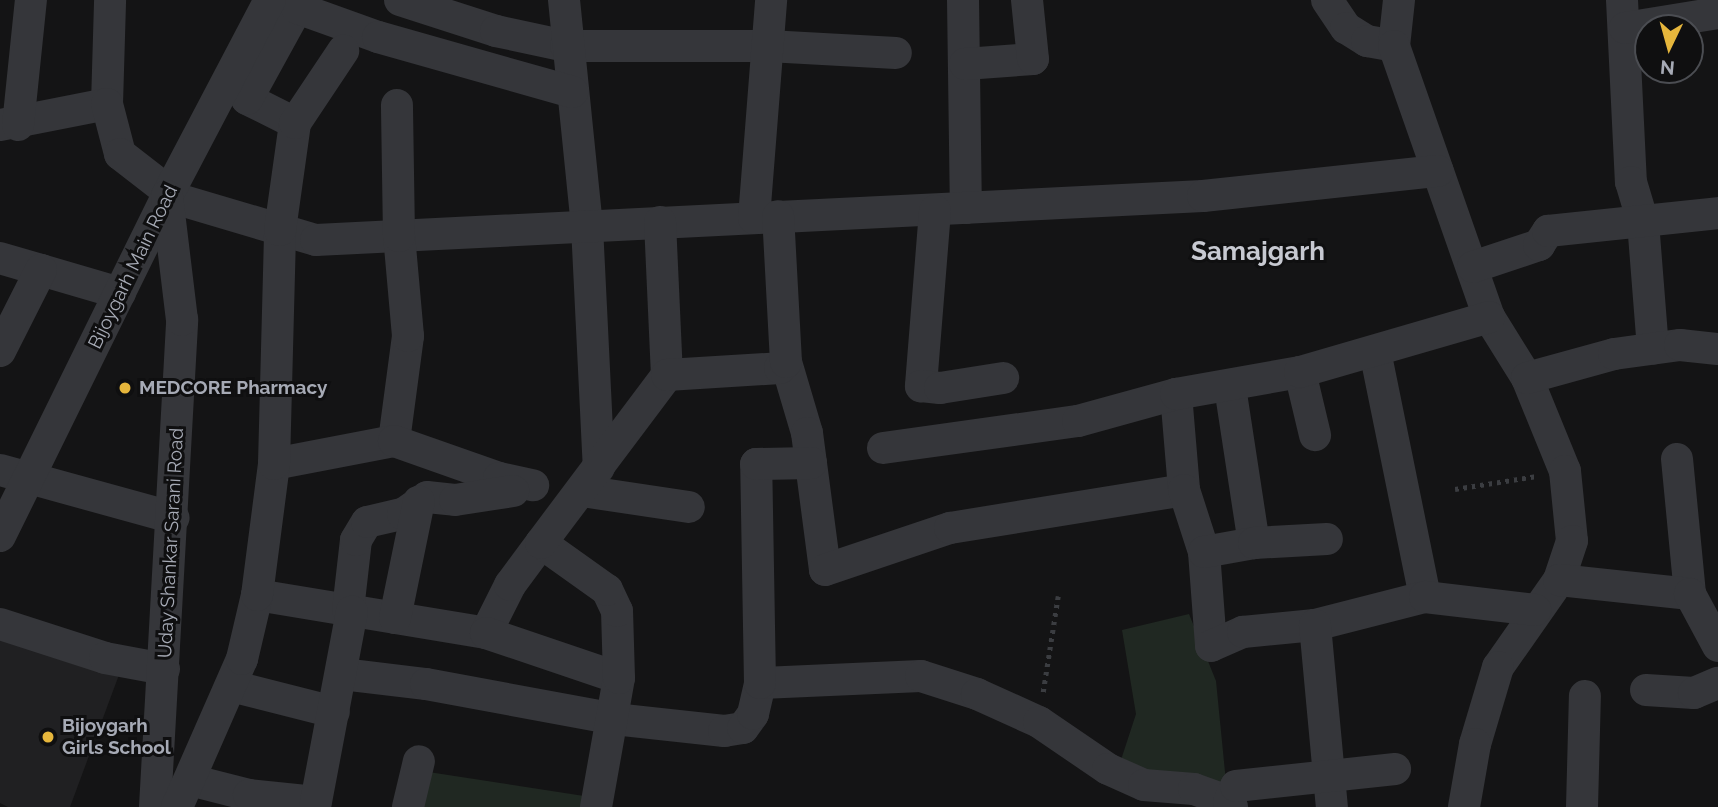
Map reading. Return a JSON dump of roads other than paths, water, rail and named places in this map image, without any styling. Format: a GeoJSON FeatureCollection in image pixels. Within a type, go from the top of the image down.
{"type":"FeatureCollection","features":[{"type":"Feature","properties":{"kind":"street"},"geometry":{"type":"LineString","coordinates":[[31,0],[9,125],[107,104]]}},
{"type":"Feature","properties":{"kind":"street"},"geometry":{"type":"LineString","coordinates":[[110,0],[107,104],[120,153],[168,194],[316,240],[1203,196],[1438,171]]}},
{"type":"Feature","properties":{"kind":"street","name":"Bijoygarh Main Road"},"geometry":{"type":"LineString","coordinates":[[0,536],[14,475],[120,293],[168,194],[270,0]]}},
{"type":"Feature","properties":{"kind":"street"},"geometry":{"type":"LineString","coordinates":[[400,0],[496,31],[566,46],[768,46],[896,53]]}},
{"type":"Feature","properties":{"kind":"street"},"geometry":{"type":"LineString","coordinates":[[564,0],[566,46],[587,226],[591,479]]}},
{"type":"Feature","properties":{"kind":"street"},"geometry":{"type":"LineString","coordinates":[[771,0],[766,217],[786,362],[811,463],[825,570],[950,528],[1184,490]]}},
{"type":"Feature","properties":{"kind":"street"},"geometry":{"type":"LineString","coordinates":[[963,0],[967,208]]}},
{"type":"Feature","properties":{"kind":"street"},"geometry":{"type":"LineString","coordinates":[[965,64],[1033,59],[1027,0]]}},
{"type":"Feature","properties":{"kind":"street"},"geometry":{"type":"LineString","coordinates":[[1327,0],[1346,28],[1367,41],[1394,46]]}},
{"type":"Feature","properties":{"kind":"street"},"geometry":{"type":"LineString","coordinates":[[1399,0],[1394,46],[1489,317],[1528,378],[1565,471],[1572,541],[1559,580],[1535,610],[1498,667],[1475,744],[1464,807]]}},
{"type":"Feature","properties":{"kind":"street"},"geometry":{"type":"LineString","coordinates":[[295,123],[247,99],[297,8],[378,37],[572,92]]}},
{"type":"Feature","properties":{"kind":"street"},"geometry":{"type":"LineString","coordinates":[[1653,349],[1643,222],[1631,181],[1623,14],[1718,13]]}},
{"type":"Feature","properties":{"kind":"street"},"geometry":{"type":"LineString","coordinates":[[274,464],[394,441],[523,488],[483,498],[419,501],[403,514],[368,522],[360,529],[342,674],[315,805],[249,795],[184,794],[231,686],[257,595],[274,464],[280,230],[295,123],[344,51]]}},
{"type":"Feature","properties":{"kind":"street"},"geometry":{"type":"LineString","coordinates":[[394,441],[408,336],[399,236],[397,104]]}},
{"type":"Feature","properties":{"kind":"street","name":"Uday Shankar Sarani Road"},"geometry":{"type":"LineString","coordinates":[[155,807],[174,518],[182,320],[168,194]]}},
{"type":"Feature","properties":{"kind":"street"},"geometry":{"type":"LineString","coordinates":[[935,211],[921,386],[940,388],[1003,378]]}},
{"type":"Feature","properties":{"kind":"street"},"geometry":{"type":"LineString","coordinates":[[1473,267],[1539,246],[1548,231],[1718,213]]}},
{"type":"Feature","properties":{"kind":"street"},"geometry":{"type":"LineString","coordinates":[[486,634],[510,584],[667,375],[660,222]]}},
{"type":"Feature","properties":{"kind":"street"},"geometry":{"type":"LineString","coordinates":[[0,258],[120,293]]}},
{"type":"Feature","properties":{"kind":"street"},"geometry":{"type":"LineString","coordinates":[[0,351],[41,270]]}},
{"type":"Feature","properties":{"kind":"street"},"geometry":{"type":"LineString","coordinates":[[883,448],[1078,421],[1176,394],[1230,387],[1300,372],[1489,317]]}},
{"type":"Feature","properties":{"kind":"street"},"geometry":{"type":"LineString","coordinates":[[1528,378],[1614,354],[1680,345],[1718,349]]}},
{"type":"Feature","properties":{"kind":"street"},"geometry":{"type":"LineString","coordinates":[[1375,351],[1425,597]]}},
{"type":"Feature","properties":{"kind":"street"},"geometry":{"type":"LineString","coordinates":[[667,375],[780,368],[786,362]]}},
{"type":"Feature","properties":{"kind":"street"},"geometry":{"type":"LineString","coordinates":[[1300,372],[1315,435]]}},
{"type":"Feature","properties":{"kind":"street"},"geometry":{"type":"LineString","coordinates":[[1230,387],[1254,543]]}},
{"type":"Feature","properties":{"kind":"street"},"geometry":{"type":"LineString","coordinates":[[1176,394],[1184,490],[1204,552],[1211,646],[1243,632],[1315,625],[1425,597],[1535,610]]}},
{"type":"Feature","properties":{"kind":"street"},"geometry":{"type":"LineString","coordinates":[[1677,459],[1690,594],[1718,646]]}},
{"type":"Feature","properties":{"kind":"street"},"geometry":{"type":"LineString","coordinates":[[342,674],[426,684],[614,719],[724,732],[743,727],[753,714],[760,683],[756,464],[811,463]]}},
{"type":"Feature","properties":{"kind":"street"},"geometry":{"type":"LineString","coordinates":[[14,475],[174,518]]}},
{"type":"Feature","properties":{"kind":"street"},"geometry":{"type":"LineString","coordinates":[[591,479],[689,507]]}},
{"type":"Feature","properties":{"kind":"street"},"geometry":{"type":"LineString","coordinates":[[395,618],[419,501]]}},
{"type":"Feature","properties":{"kind":"street"},"geometry":{"type":"LineString","coordinates":[[1204,552],[1254,543],[1327,539]]}},
{"type":"Feature","properties":{"kind":"street"},"geometry":{"type":"LineString","coordinates":[[541,543],[615,600],[619,678],[614,719],[596,807]]}},
{"type":"Feature","properties":{"kind":"street"},"geometry":{"type":"LineString","coordinates":[[1559,580],[1690,594]]}},
{"type":"Feature","properties":{"kind":"street"},"geometry":{"type":"LineString","coordinates":[[257,595],[486,634],[619,678]]}},
{"type":"Feature","properties":{"kind":"street"},"geometry":{"type":"LineString","coordinates":[[0,624],[105,658],[164,669]]}},
{"type":"Feature","properties":{"kind":"street"},"geometry":{"type":"LineString","coordinates":[[1315,625],[1330,792]]}},
{"type":"Feature","properties":{"kind":"street"},"geometry":{"type":"LineString","coordinates":[[760,683],[921,676],[977,694],[1039,722],[1144,796],[1194,789],[1230,804],[1236,786],[1330,792],[1395,769]]}},
{"type":"Feature","properties":{"kind":"street"},"geometry":{"type":"LineString","coordinates":[[1646,691],[1695,693],[1718,683]]}},
{"type":"Feature","properties":{"kind":"street"},"geometry":{"type":"LineString","coordinates":[[231,686],[334,712]]}},
{"type":"Feature","properties":{"kind":"street"},"geometry":{"type":"LineString","coordinates":[[1582,807],[1585,696]]}},
{"type":"Feature","properties":{"kind":"street"},"geometry":{"type":"LineString","coordinates":[[408,807],[419,761]]}},
{"type":"Feature","properties":{"kind":"place","name":"MEDCORE Pharmacy"},"geometry":{"type":"Point","coordinates":[125,388]}},
{"type":"Feature","properties":{"kind":"place","name":"Bijoygarh Girls School"},"geometry":{"type":"Point","coordinates":[48,737]}},
{"type":"Feature","properties":{"kind":"district","name":"Samajgarh"},"geometry":{"type":"Point","coordinates":[1258,252]}}]}
